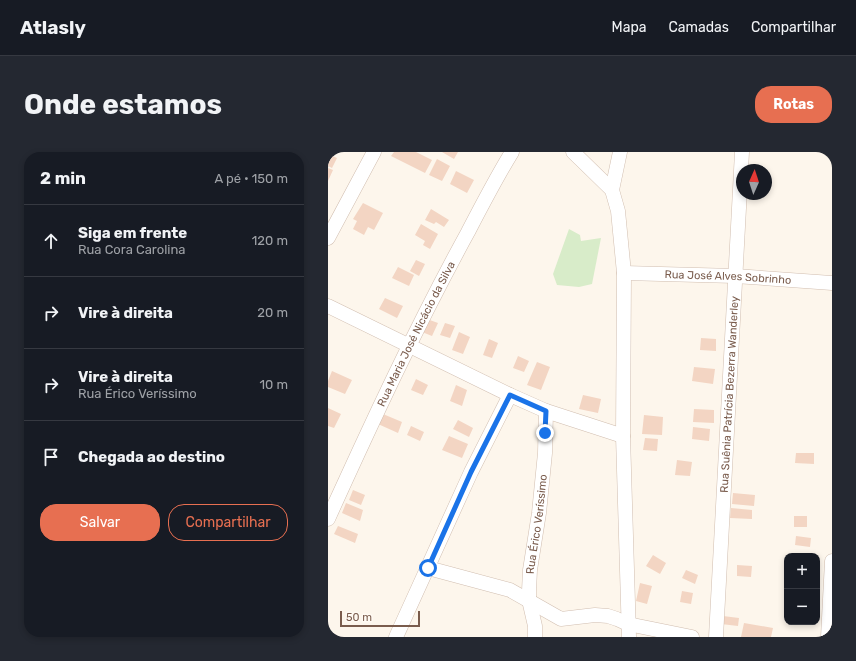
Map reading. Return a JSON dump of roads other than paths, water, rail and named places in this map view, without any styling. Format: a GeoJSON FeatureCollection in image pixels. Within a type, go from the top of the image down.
{"type":"FeatureCollection","features":[{"type":"Feature","properties":{"kind":"street"},"geometry":{"type":"LineString","coordinates":[[328,238],[374,152]]}},
{"type":"Feature","properties":{"kind":"street","name":"Rua Maria José Nicácio da Silva"},"geometry":{"type":"LineString","coordinates":[[328,519],[370,425],[408,346],[512,152]]}},
{"type":"Feature","properties":{"kind":"street"},"geometry":{"type":"LineString","coordinates":[[573,152],[612,190]]}},
{"type":"Feature","properties":{"kind":"street"},"geometry":{"type":"LineString","coordinates":[[620,152],[612,190],[618,211],[624,273],[623,436],[629,630]]}},
{"type":"Feature","properties":{"kind":"street","name":"Rua Suênia Patrícia Bezerra Wanderley"},"geometry":{"type":"LineString","coordinates":[[716,637],[742,152]]}},
{"type":"Feature","properties":{"kind":"street","name":"Rua José Alves Sobrinho"},"geometry":{"type":"LineString","coordinates":[[624,273],[735,276],[832,282]]}},
{"type":"Feature","properties":{"kind":"street"},"geometry":{"type":"LineString","coordinates":[[328,306],[408,346],[546,411],[623,436]]}},
{"type":"Feature","properties":{"kind":"street"},"geometry":{"type":"LineString","coordinates":[[396,637],[471,472],[510,395]]}},
{"type":"Feature","properties":{"kind":"street","name":"Rua Érico Veríssimo"},"geometry":{"type":"LineString","coordinates":[[535,637],[535,626],[529,600],[530,570],[539,513],[545,453],[546,411]]}},
{"type":"Feature","properties":{"kind":"street"},"geometry":{"type":"LineString","coordinates":[[828,637],[832,561]]}},
{"type":"Feature","properties":{"kind":"street"},"geometry":{"type":"LineString","coordinates":[[428,568],[510,590],[561,620],[595,615],[608,616],[617,619],[629,630],[692,637]]}}]}
